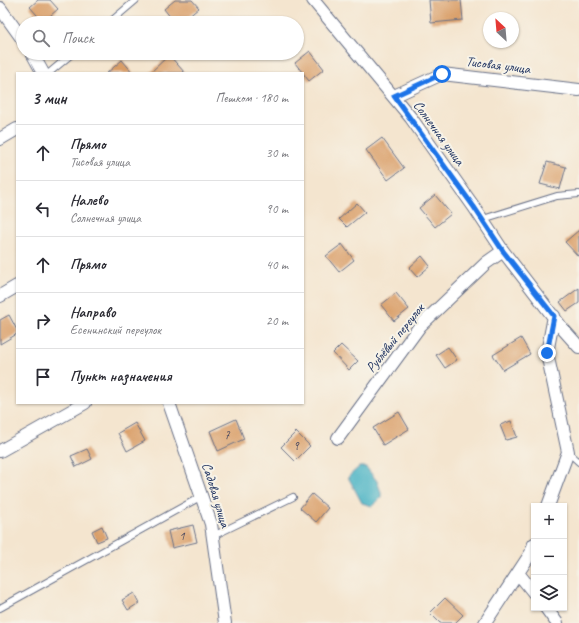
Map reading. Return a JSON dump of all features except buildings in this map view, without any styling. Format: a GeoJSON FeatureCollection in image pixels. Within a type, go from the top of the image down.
{"type":"FeatureCollection","features":[{"type":"Feature","properties":{"kind":"street","name":"Солнечная улица"},"geometry":{"type":"LineString","coordinates":[[313,0],[365,65],[394,96],[482,219],[503,251],[562,328],[579,347]]}},
{"type":"Feature","properties":{"kind":"street"},"geometry":{"type":"LineString","coordinates":[[0,8],[16,30]]}},
{"type":"Feature","properties":{"kind":"street"},"geometry":{"type":"LineString","coordinates":[[36,60],[42,72]]}},
{"type":"Feature","properties":{"kind":"street","name":"Тисовая улица"},"geometry":{"type":"LineString","coordinates":[[394,96],[442,74],[579,90]]}},
{"type":"Feature","properties":{"kind":"street"},"geometry":{"type":"LineString","coordinates":[[0,139],[16,131]]}},
{"type":"Feature","properties":{"kind":"street","name":"Рублёвый переулок"},"geometry":{"type":"LineString","coordinates":[[338,438],[420,326],[486,263],[503,251]]}},
{"type":"Feature","properties":{"kind":"street"},"geometry":{"type":"LineString","coordinates":[[0,296],[16,287]]}},
{"type":"Feature","properties":{"kind":"street"},"geometry":{"type":"LineString","coordinates":[[549,503],[568,452],[547,353],[554,316]]}},
{"type":"Feature","properties":{"kind":"street"},"geometry":{"type":"LineString","coordinates":[[0,451],[83,404]]}},
{"type":"Feature","properties":{"kind":"street","name":"Садовая улица"},"geometry":{"type":"LineString","coordinates":[[170,404],[211,524],[225,623]]}},
{"type":"Feature","properties":{"kind":"street"},"geometry":{"type":"LineString","coordinates":[[485,623],[531,553]]}},
{"type":"Feature","properties":{"kind":"street"},"geometry":{"type":"LineString","coordinates":[[518,573],[531,589]]}},
{"type":"Feature","properties":{"kind":"street"},"geometry":{"type":"LineString","coordinates":[[548,611],[557,623]]}},
{"type":"Feature","properties":{"kind":"lane"},"geometry":{"type":"LineString","coordinates":[[117,16],[136,0]]}},
{"type":"Feature","properties":{"kind":"lane"},"geometry":{"type":"LineString","coordinates":[[50,72],[65,60]]}},
{"type":"Feature","properties":{"kind":"lane"},"geometry":{"type":"LineString","coordinates":[[482,219],[557,196],[579,194]]}},
{"type":"Feature","properties":{"kind":"lane"},"geometry":{"type":"LineString","coordinates":[[568,452],[579,462]]}},
{"type":"Feature","properties":{"kind":"lane"},"geometry":{"type":"LineString","coordinates":[[0,608],[202,496]]}},
{"type":"Feature","properties":{"kind":"lane"},"geometry":{"type":"LineString","coordinates":[[213,536],[293,497]]}},
{"type":"Feature","properties":{"kind":"water"},"geometry":{"type":"Polygon","coordinates":[[[359,467],[366,467],[377,481],[381,492],[381,498],[372,506],[362,503],[348,477],[359,467]]]}},
{"type":"Feature","properties":{"kind":"route"},"geometry":{"type":"LineString","coordinates":[[442,74],[394,96],[474,207],[503,251],[554,316],[547,353]]}}]}
